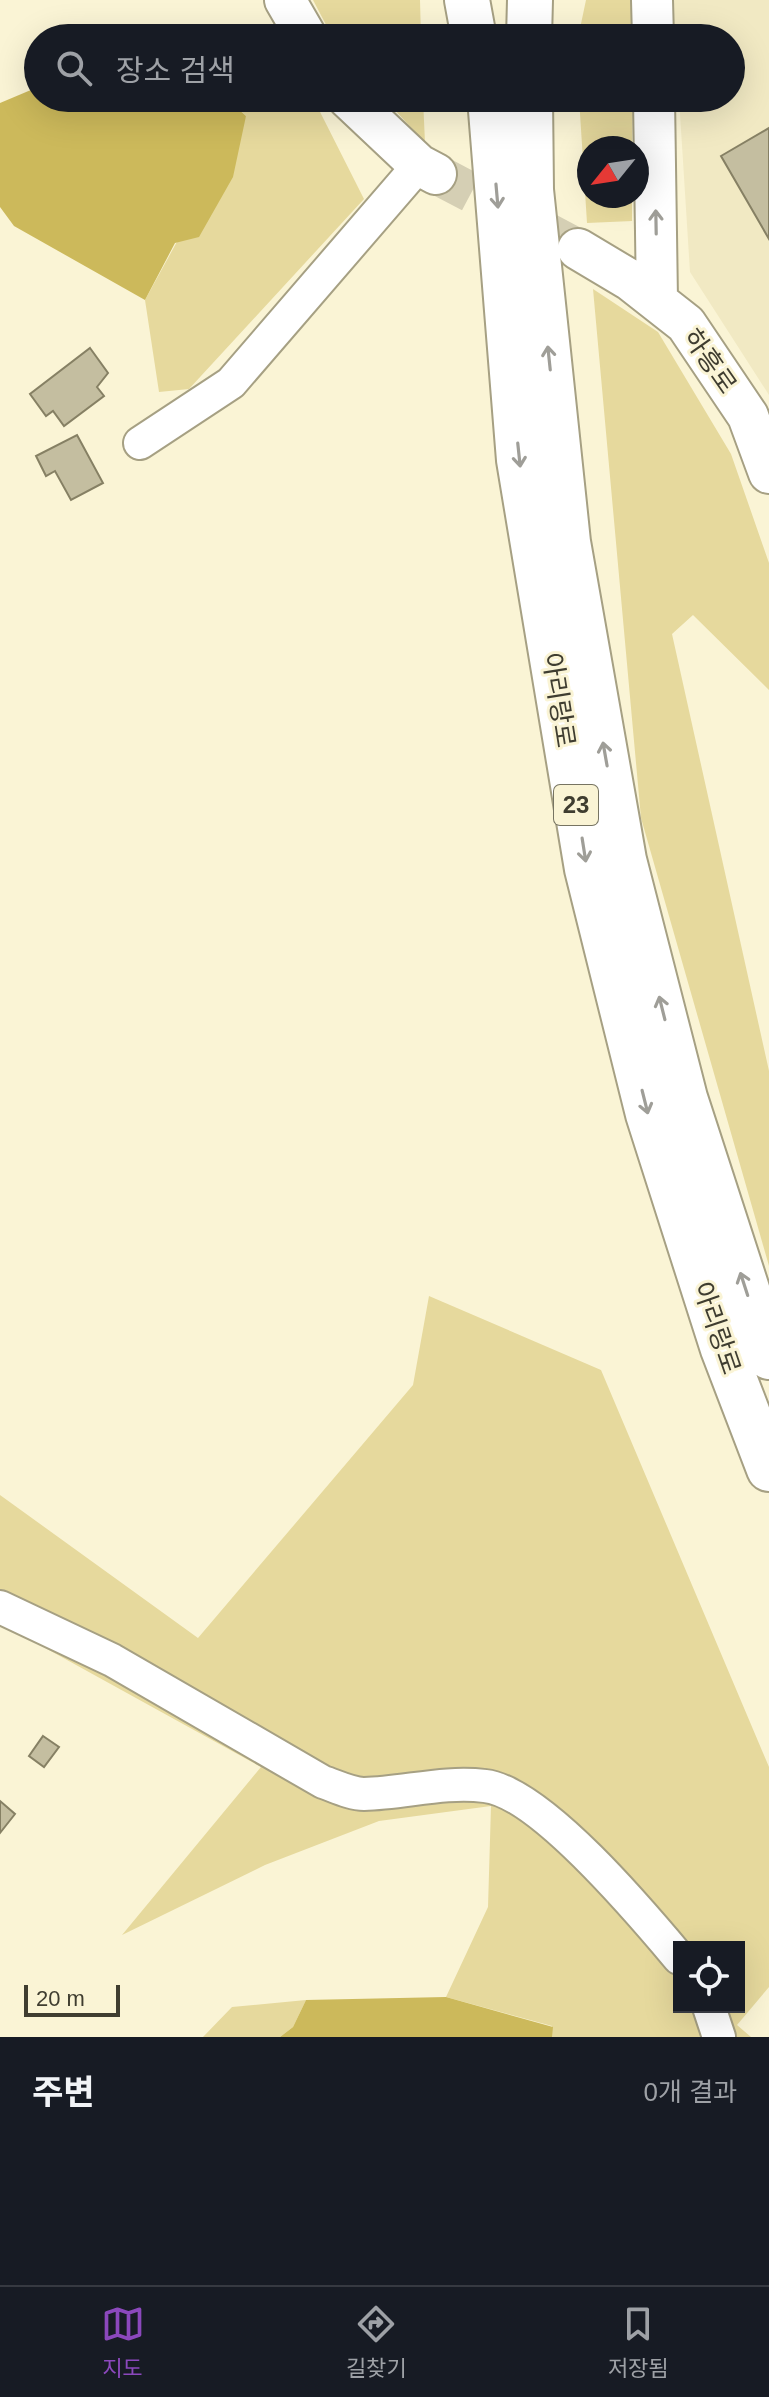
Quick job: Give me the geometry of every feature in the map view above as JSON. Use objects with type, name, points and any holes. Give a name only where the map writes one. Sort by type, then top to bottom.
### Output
[{"type":"highway","points":[[467,0],[471,24]]},
{"type":"highway","points":[[490,0],[523,20]]},
{"type":"highway","name":"아리랑로","points":[[490,112],[519,460],[587,869],[648,1114],[723,1349],[769,1469]]},
{"type":"highway","name":"아리랑로","points":[[530,112],[531,190],[568,542],[624,860],[685,1098],[769,1357]]},
{"type":"street","points":[[285,0],[299,24]]},
{"type":"street","points":[[652,0],[653,24]]},
{"type":"street","points":[[140,443],[231,383],[428,170],[364,112]]},
{"type":"street","points":[[654,112],[657,300]]},
{"type":"street","name":"하흥로","points":[[578,249],[630,280],[686,324],[748,416],[769,473]]},
{"type":"street","points":[[0,1607],[112,1660],[323,1782],[361,1794],[437,1784],[489,1786],[538,1810],[649,1922],[673,1951]]},
{"type":"street","points":[[711,2013],[719,2037]]},
{"type":"shaded area","points":[[313,0],[420,0],[421,24],[326,24]]},
{"type":"shaded area","points":[[586,0],[634,0],[634,24],[581,24]]},
{"type":"shaded area","points":[[672,0],[769,0],[769,395],[690,272],[680,112],[745,112],[745,24],[674,24]]},
{"type":"shaded area","points":[[24,93],[24,112],[242,112],[246,116],[233,177],[199,237],[175,243],[145,300],[14,226],[0,207],[0,103]]},
{"type":"shaded area","points":[[242,112],[320,112],[364,199],[189,389],[159,392],[145,300],[246,116]]},
{"type":"shaded area","points":[[397,112],[424,112],[425,143]]},
{"type":"shaded area","points":[[580,112],[633,112],[632,136],[581,136]]},
{"type":"shaded area","points":[[586,208],[632,208],[632,221],[587,223]]},
{"type":"shaded area","points":[[593,289],[658,332],[731,454],[769,563],[769,690],[693,615],[672,634],[769,1071],[769,1266],[641,818]]},
{"type":"shaded area","points":[[429,1296],[601,1370],[769,1767],[769,1987],[737,2025],[751,2037],[552,2037],[552,2026],[446,1997],[488,1907],[491,1806],[379,1821],[265,1865],[122,1935],[261,1767],[0,1623],[0,1495],[198,1638],[413,1385]]},
{"type":"shaded area","points":[[446,1997],[553,2027],[552,2037],[280,2037],[293,2027],[306,2000]]},
{"type":"shaded area","points":[[306,2000],[293,2027],[280,2037],[203,2037],[232,2007]]},
{"type":"building","points":[[769,128],[769,239],[721,156]]},
{"type":"building","points":[[90,348],[108,373],[97,387],[104,396],[64,426],[53,411],[46,416],[30,394]]},
{"type":"building","points":[[77,435],[103,483],[71,500],[55,471],[46,476],[36,456]]},
{"type":"building","points":[[43,1736],[59,1747],[44,1767],[29,1756]]},
{"type":"building","points":[[0,1801],[15,1814],[0,1833]]},
{"type":"tunnel","points":[[436,174],[578,249]]}]
